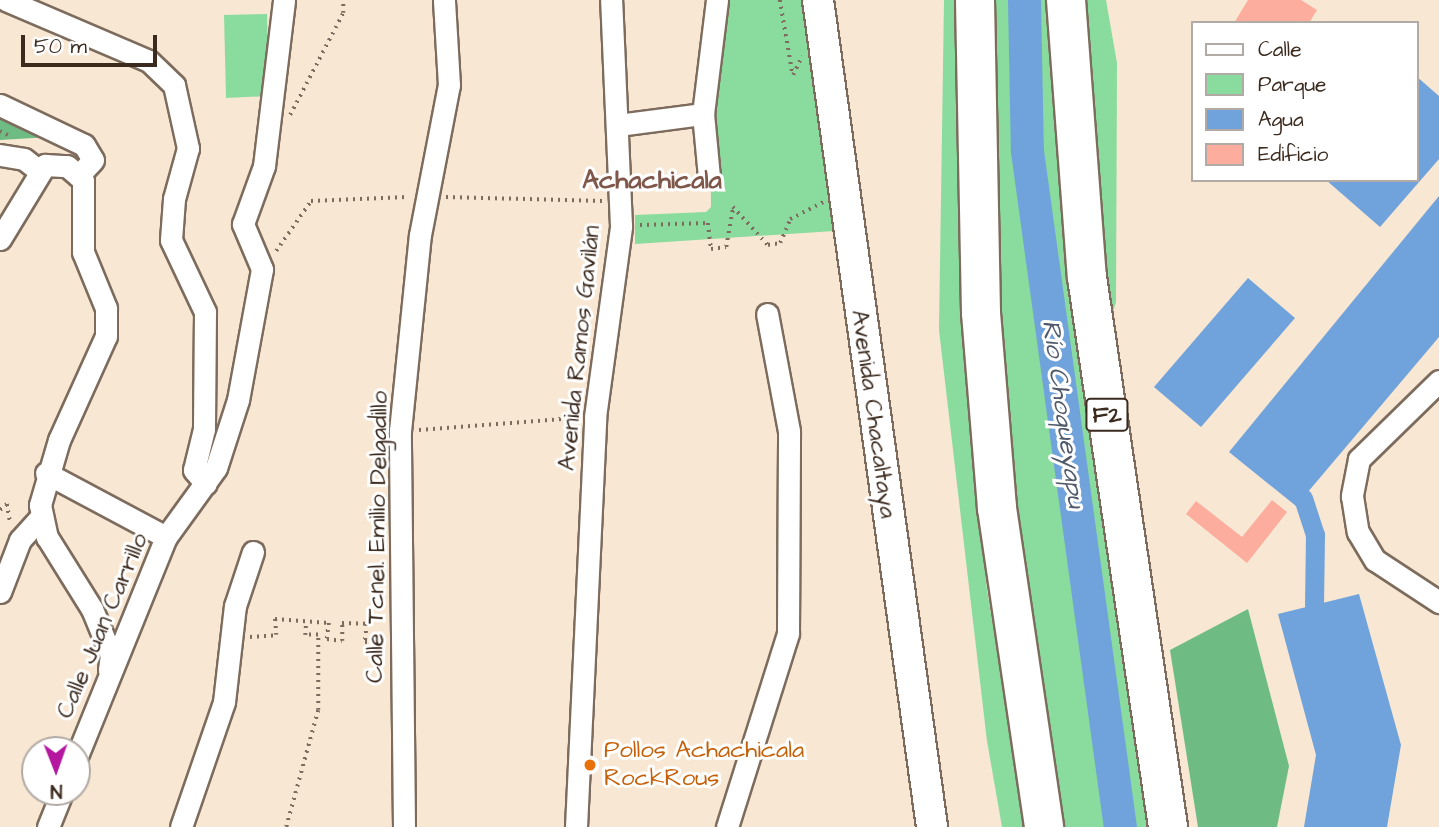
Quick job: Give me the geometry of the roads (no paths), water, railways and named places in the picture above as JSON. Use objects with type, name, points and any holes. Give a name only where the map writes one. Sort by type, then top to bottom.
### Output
[{"type":"highway","points":[[975,0],[981,313],[997,508],[1044,827]]},
{"type":"highway","name":"F2","points":[[1066,0],[1087,277],[1168,827]]},
{"type":"street","points":[[6,0],[149,61],[174,85],[188,148],[170,221],[173,252],[205,312],[204,429],[194,470],[206,484]]},
{"type":"street","name":"Calle Juan Carrillo","points":[[85,736],[166,537],[206,484],[238,400],[262,269],[243,224],[264,166],[284,0]]},
{"type":"street","name":"Calle Tcnel. Emilio Delgadillo","points":[[404,827],[400,431],[420,235],[449,85],[444,0]]},
{"type":"street","name":"Avenida Ramos Gavilán","points":[[576,827],[595,417],[621,226],[611,0]]},
{"type":"street","points":[[709,177],[703,114],[718,0]]},
{"type":"street","name":"Avenida Chacaltaya","points":[[818,0],[842,196],[932,827]]},
{"type":"street","points":[[0,105],[84,145],[93,160],[79,175]]},
{"type":"street","points":[[618,125],[703,114]]},
{"type":"street","points":[[0,155],[24,159],[37,170]]},
{"type":"street","points":[[0,239],[37,170],[55,164],[79,175],[85,190],[83,252],[106,307],[107,328],[46,473],[41,517],[47,537],[92,609],[111,655],[108,680]]},
{"type":"street","points":[[727,827],[788,633],[789,431],[767,314]]},
{"type":"street","points":[[1439,381],[1353,470],[1358,532],[1375,560],[1439,602]]},
{"type":"street","points":[[46,473],[166,537]]},
{"type":"street","points":[[0,592],[20,540],[41,517]]},
{"type":"street","points":[[181,827],[219,724],[231,638],[253,552]]},
{"type":"street","points":[[48,827],[56,806]]},
{"type":"water","points":[[1418,78],[1439,96],[1439,159],[1380,227],[1328,182],[1418,182]]},
{"type":"water","points":[[1439,196],[1439,337],[1296,506],[1229,452]]},
{"type":"water","points":[[1248,278],[1295,318],[1201,427],[1154,387]]},
{"type":"water","points":[[1359,594],[1401,745],[1387,827],[1304,827],[1316,755],[1278,614]]},
{"type":"waterway","name":"Río Choqueyapu","points":[[1024,0],[1027,151],[1120,827]]},
{"type":"waterway","points":[[1303,498],[1315,534],[1314,605]]},
{"type":"place","name":"Pollos Achachicala RockRous","points":[[590,765]]},
{"type":"district","name":"Achachicala","points":[[652,181]]}]
